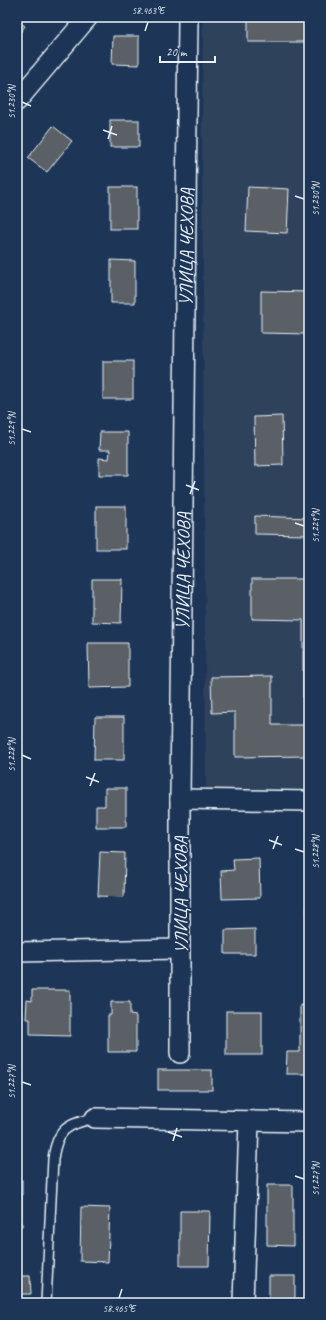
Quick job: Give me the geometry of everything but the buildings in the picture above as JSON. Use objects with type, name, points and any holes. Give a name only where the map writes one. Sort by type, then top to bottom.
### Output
[{"type":"street","points":[[17,101],[88,17]]},
{"type":"street","name":"УЛИЦА ЧЕХОВА","points":[[180,1053],[180,799],[188,17]]},
{"type":"street","points":[[180,799],[309,801]]},
{"type":"street","points":[[17,952],[180,949]]},
{"type":"street","points":[[95,1118],[309,1122]]},
{"type":"street","points":[[243,1303],[249,1121]]},
{"type":"lane","points":[[46,1303],[55,1141],[61,1133],[70,1126],[81,1121],[95,1118]]},
{"type":"shaded area","points":[[203,17],[309,17],[309,790],[206,790],[202,134]]}]
